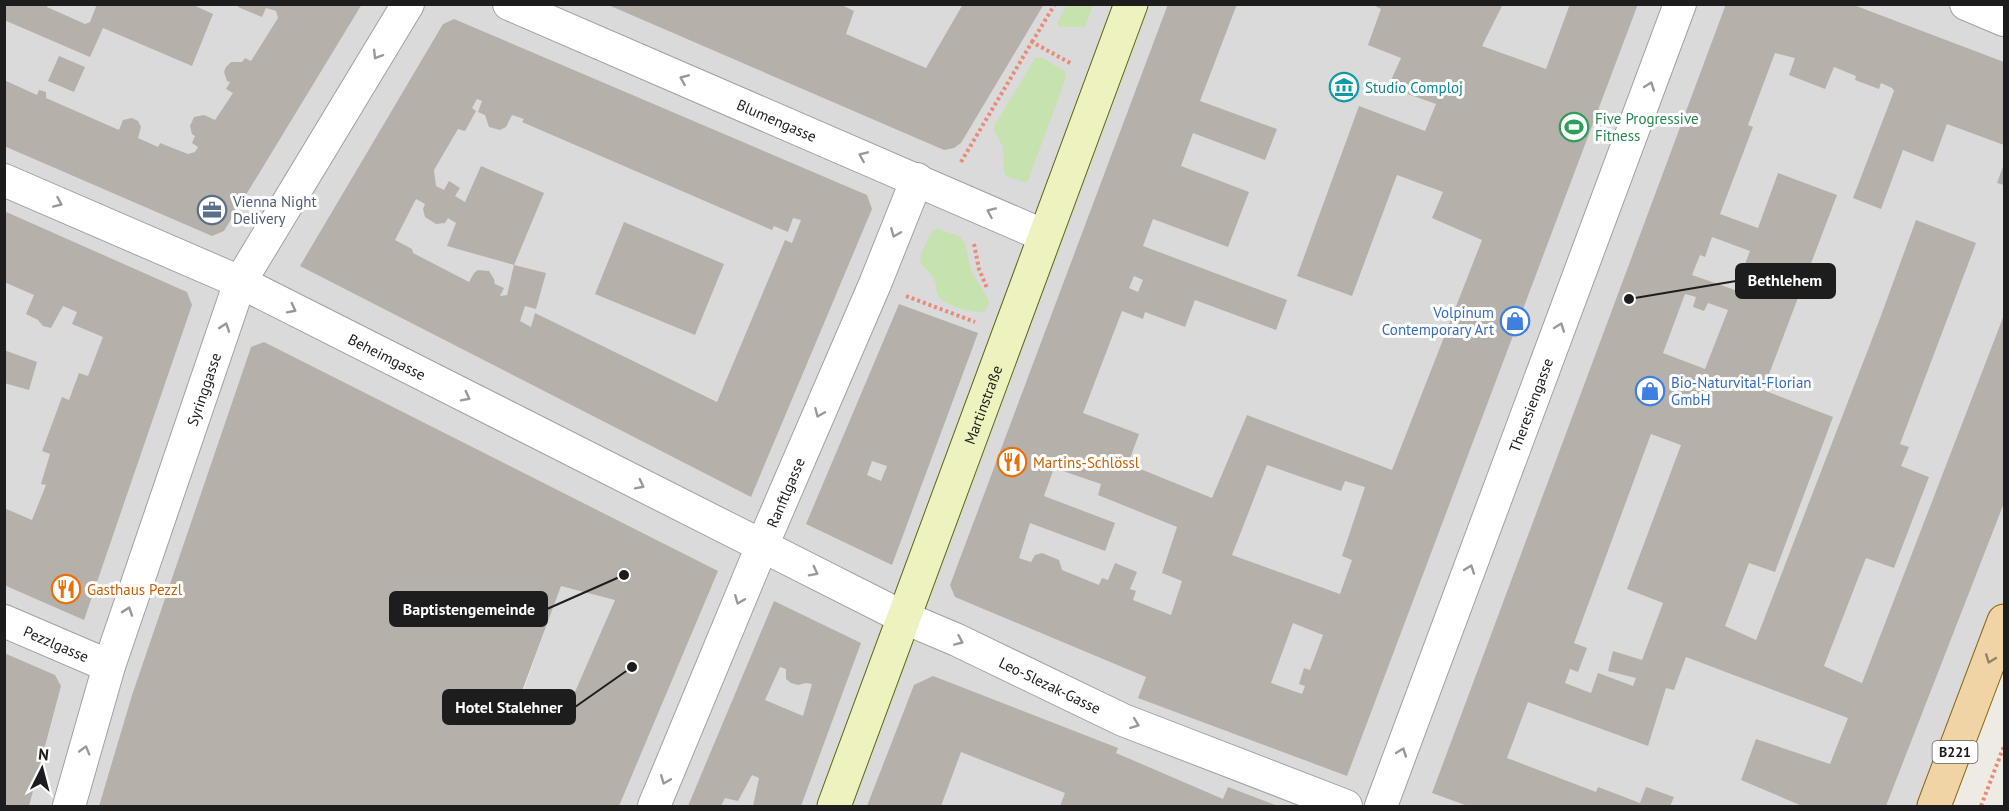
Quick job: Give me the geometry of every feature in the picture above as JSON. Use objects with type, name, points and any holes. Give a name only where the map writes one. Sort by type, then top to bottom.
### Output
[{"type":"main road","name":"B221","points":[[1934,807],[2004,621]]},
{"type":"street","name":"Syringgasse","points":[[69,807],[109,666],[240,282],[408,4]]},
{"type":"street","name":"Blumengasse","points":[[508,4],[1045,236]]},
{"type":"street","name":"Martinstraße","points":[[834,807],[1131,4]]},
{"type":"street","name":"Theresiengasse","points":[[1381,807],[1680,4]]},
{"type":"street","points":[[1966,4],[2004,20]]},
{"type":"street","name":"Beheimgasse","points":[[4,180],[240,282],[762,546]]},
{"type":"street","name":"Ranftlgasse","points":[[654,807],[762,546],[875,284],[942,190]]},
{"type":"street","name":"Leo-Slezak-Gasse","points":[[762,546],[905,618],[957,640],[1123,720],[1346,807]]},
{"type":"street","name":"Pezzlgasse","points":[[4,621],[109,666]]},
{"type":"path","points":[[1009,335],[942,190],[1055,4]]},
{"type":"path","points":[[1032,42],[1102,79]]},
{"type":"path","points":[[875,284],[1009,335]]},
{"type":"path","points":[[1981,807],[2004,746]]},
{"type":"shaded area","points":[[5,5],[2004,5],[2004,632],[1935,806],[483,806],[566,569],[264,342],[251,347],[132,695],[99,806],[5,806]]},
{"type":"green space","points":[[1067,4],[1093,5],[1085,27],[1060,27],[1057,23]]},
{"type":"green space","points":[[1041,57],[1066,72],[1066,78],[1027,183],[1007,177],[1004,172],[1003,147],[993,128],[1035,58]]},
{"type":"green space","points":[[938,229],[959,236],[965,243],[971,271],[987,297],[989,304],[985,311],[976,312],[956,307],[945,302],[938,295],[934,279],[920,263],[921,254],[932,231]]},
{"type":"building","points":[[4,4],[48,4],[47,7],[85,24],[90,22],[97,4],[191,4],[213,14],[192,66],[103,28],[90,57],[4,20]]},
{"type":"building","points":[[239,4],[362,4],[224,231],[212,236],[4,146],[4,80],[37,95],[39,90],[46,92],[46,98],[119,130],[123,120],[132,118],[138,121],[141,127],[138,138],[158,147],[160,143],[188,154],[195,152],[198,147],[192,143],[195,136],[190,126],[194,117],[204,115],[215,120],[233,93],[226,89],[230,82],[227,81],[224,72],[226,67],[231,62],[242,62],[245,58],[251,61],[278,18],[276,11],[266,8],[262,17],[238,7]]},
{"type":"building","points":[[606,4],[840,4],[854,11],[846,34],[926,68],[963,4],[1044,4],[961,143],[954,148],[944,150]]},
{"type":"building","points":[[1168,4],[1237,4],[1200,101],[1277,129],[1265,160],[1193,133],[1181,166],[1249,192],[1228,247],[1153,219],[1143,246],[1287,300],[1276,330],[1195,300],[1185,327],[1145,312],[1143,319],[1122,311],[1083,413],[1139,434],[1128,464],[1212,498],[1247,415],[1392,470],[1482,240],[1432,218],[1443,192],[1397,175],[1352,296],[1297,276],[1359,106],[1425,131],[1436,104],[1388,87],[1401,58],[1368,45],[1381,9],[1371,4],[1503,4],[1482,46],[1546,69],[1570,4],[1638,4],[1347,776],[1138,698],[1146,677],[955,597],[950,585]],"holes":[[[1134,276],[1143,280],[1138,292],[1129,288]],[[1267,465],[1341,491],[1345,481],[1365,487],[1342,556],[1352,560],[1340,594],[1232,555]],[[1054,468],[1101,484],[1098,495],[1177,527],[1162,573],[1182,581],[1171,615],[1133,600],[1136,591],[1130,589],[1137,572],[1115,563],[1108,580],[1102,578],[1099,585],[1062,570],[1059,560],[1042,553],[1035,555],[1031,562],[1019,558],[1030,523],[1105,551],[1115,523],[1044,496]],[[1293,623],[1323,635],[1310,670],[1304,668],[1299,684],[1305,686],[1302,694],[1271,683]]]},
{"type":"building","points":[[1726,4],[1851,4],[2004,62],[2004,145],[1947,124],[1933,162],[1903,150],[1881,209],[1853,198],[1894,91],[1892,88],[1881,83],[1879,89],[1855,80],[1856,76],[1834,67],[1825,89],[1789,75],[1795,58],[1775,53],[1748,125],[1753,127],[1720,214],[1758,228],[1778,173],[1837,195],[1763,390],[1833,417],[1775,572],[1749,563],[1725,626],[1756,640],[1916,220],[1976,243],[1900,444],[1909,447],[1901,466],[1929,477],[1894,568],[1866,558],[1824,666],[1862,683],[2004,315],[2004,503],[1886,806],[1802,806],[1741,780],[1756,739],[1830,764],[1848,718],[1686,657],[1674,690],[1666,688],[1648,746],[1528,702],[1507,758],[1596,792],[1598,787],[1640,803],[1646,787],[1674,797],[1670,806],[1468,806],[1432,793]],"holes":[[[1712,237],[1750,251],[1735,290],[1692,275],[1700,255],[1705,257]],[[1685,294],[1696,297],[1693,307],[1704,311],[1708,303],[1728,310],[1705,369],[1663,353]],[[1651,434],[1681,445],[1627,589],[1663,603],[1642,660],[1613,651],[1608,671],[1636,678],[1633,686],[1598,673],[1591,693],[1565,683],[1570,669],[1578,672],[1587,648],[1574,643]]]},
{"type":"building","points":[[454,19],[867,195],[872,209],[751,497],[300,266],[443,24]],"holes":[[[477,99],[482,101],[478,112],[485,115],[489,127],[500,130],[506,127],[512,115],[524,119],[522,122],[772,230],[774,226],[788,232],[793,218],[801,220],[792,243],[785,240],[717,402],[535,313],[531,327],[520,321],[525,306],[536,309],[546,273],[514,265],[544,193],[481,166],[465,202],[455,196],[460,188],[449,181],[444,190],[436,186],[434,170],[458,129],[465,131],[476,111],[472,108]],[[416,199],[425,204],[423,209],[425,217],[436,224],[445,223],[448,218],[456,223],[447,246],[514,265],[507,295],[500,296],[504,288],[495,284],[489,271],[478,270],[469,282],[413,253],[412,249],[395,240]]]},
{"type":"building","points":[[59,56],[85,67],[74,92],[48,81]]},
{"type":"building","points":[[2004,164],[2004,185],[1997,183]]},
{"type":"building","points":[[4,211],[187,292],[192,305],[84,620],[4,585],[4,508],[32,520],[46,485],[41,484],[50,454],[42,451],[62,397],[69,400],[79,373],[88,376],[103,337],[72,324],[77,312],[63,306],[51,328],[43,326],[38,320],[26,314],[34,295],[4,282]]},
{"type":"building","points":[[624,222],[724,264],[695,335],[595,294]]},
{"type":"building","points":[[899,304],[978,333],[892,565],[806,524]],"holes":[[[872,461],[887,466],[881,481],[867,475]]]},
{"type":"building","points":[[264,342],[718,571],[619,806],[99,806],[132,695],[251,347]],"holes":[[[561,586],[615,600],[568,708],[521,694]]]},
{"type":"building","points":[[4,350],[37,362],[29,390],[4,383]]},
{"type":"building","points":[[774,601],[861,643],[801,806],[753,806],[759,778],[752,775],[738,801],[725,798],[721,806],[688,806]],"holes":[[[780,667],[786,669],[786,679],[791,683],[812,684],[803,716],[765,700]]]},
{"type":"building","points":[[4,653],[55,675],[61,686],[29,806],[4,806]]},
{"type":"building","points":[[933,676],[1118,748],[1116,753],[1223,799],[1228,787],[1278,806],[1060,806],[1065,793],[961,752],[941,806],[867,806],[914,685]]},
{"type":"place","name":"Studio Comploj","points":[[1344,87]]},
{"type":"place","name":"Five Progressive Fitness","points":[[1574,127]]},
{"type":"place","name":"Vienna Night Delivery","points":[[212,210]]},
{"type":"place","name":"Bethlehem","points":[[1629,299]]},
{"type":"place","name":"Volpinum Contemporary Art","points":[[1515,321]]},
{"type":"place","name":"Bio-Naturvital-Florian GmbH","points":[[1650,391]]},
{"type":"place","name":"Martins-Schlössl","points":[[1012,462]]},
{"type":"place","name":"Baptistengemeinde","points":[[624,575]]},
{"type":"place","name":"Gasthaus Pezzl","points":[[66,589]]},
{"type":"place","name":"Hotel Stalehner","points":[[632,667]]}]
